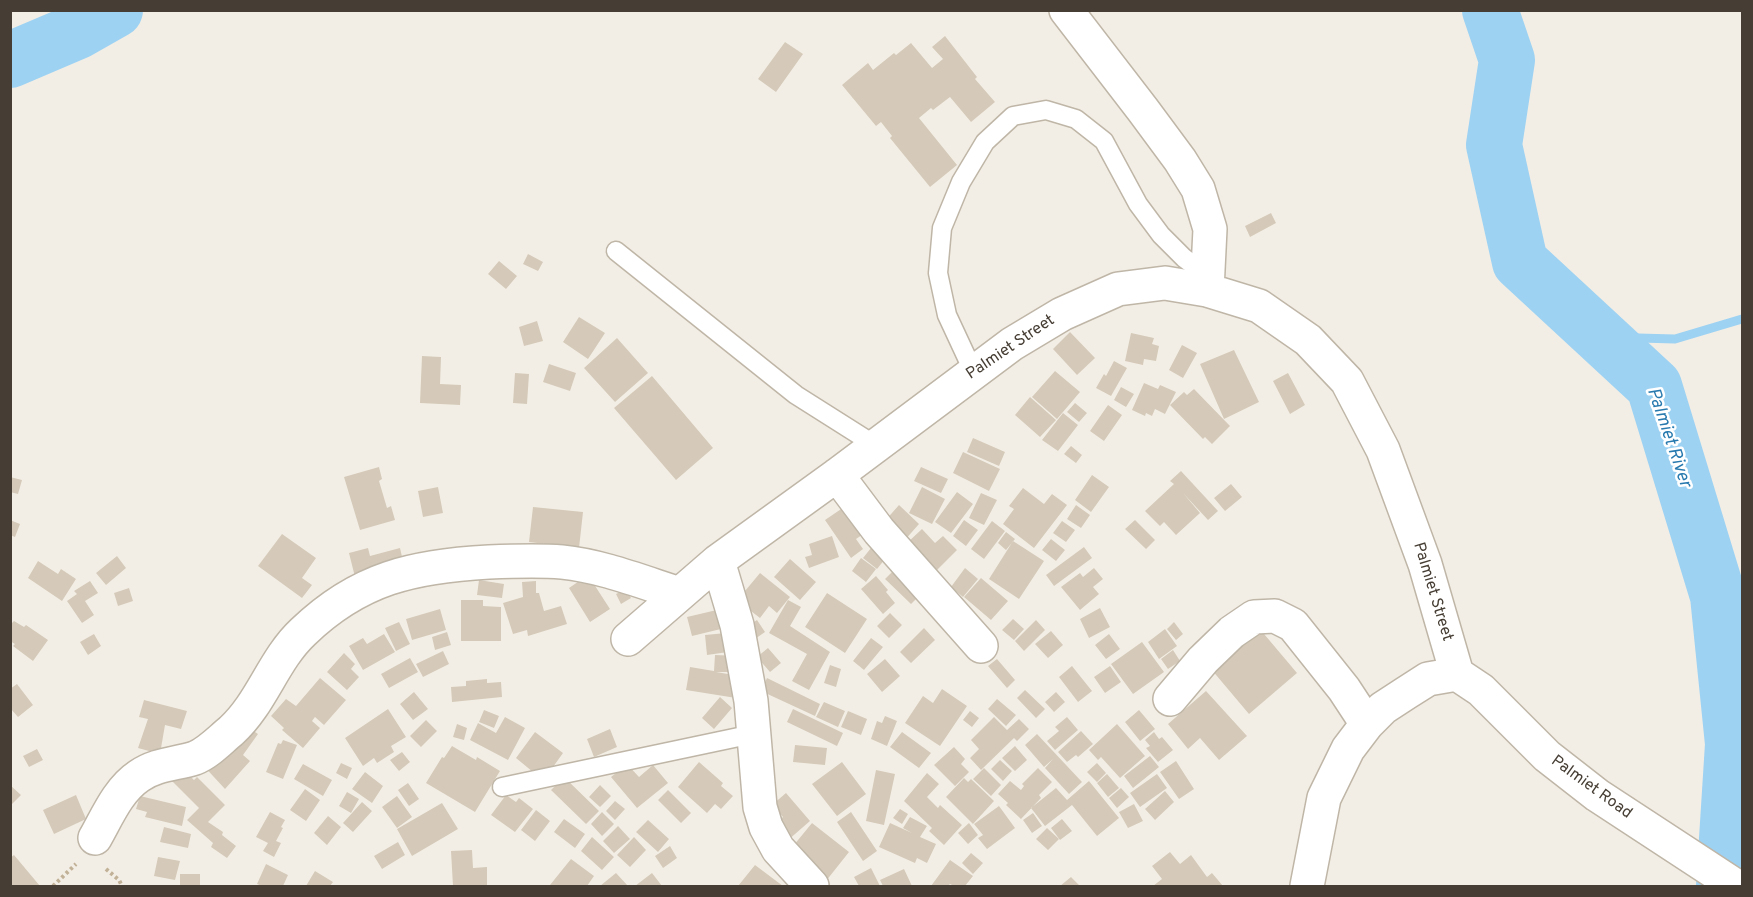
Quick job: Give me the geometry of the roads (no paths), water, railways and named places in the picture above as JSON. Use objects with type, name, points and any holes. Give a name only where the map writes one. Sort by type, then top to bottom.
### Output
[{"type":"street","points":[[1066,10],[1180,160],[1198,189],[1210,229],[1208,283]]},
{"type":"street","name":"Palmiet Street","points":[[628,639],[718,561],[1012,344],[1062,314],[1118,289],[1165,283],[1208,283],[1259,306],[1308,340],[1347,381],[1383,450],[1425,564],[1457,674]]},
{"type":"street","points":[[837,475],[879,531],[981,646]]},
{"type":"street","points":[[95,838],[118,798],[138,776],[159,766],[196,758],[215,744],[235,727],[252,706],[281,659],[300,634],[328,609],[362,588],[390,577],[425,568],[513,561],[563,562],[604,570],[680,594]]},
{"type":"street","points":[[718,561],[737,625],[751,701],[760,807],[766,827],[778,849],[812,886]]},
{"type":"street","points":[[1170,699],[1203,660],[1232,632],[1254,616],[1275,616],[1293,625],[1344,689],[1367,724]]},
{"type":"street","points":[[1307,886],[1324,798],[1348,749],[1383,708],[1428,679],[1457,674]]},
{"type":"street","name":"Palmiet Road","points":[[1457,674],[1481,690],[1547,756],[1598,795],[1736,886]]},
{"type":"lane","points":[[974,373],[947,315],[938,273],[942,228],[961,182],[985,142],[1013,116],[1046,110],[1076,119],[1104,141],[1138,204],[1161,235],[1208,283]]},
{"type":"lane","points":[[616,251],[796,395],[875,445]]},
{"type":"lane","points":[[502,787],[753,734]]},
{"type":"waterway","name":"Palmiet River","points":[[10,60],[78,31],[115,10]]},
{"type":"waterway","name":"Palmiet River","points":[[1490,10],[1507,60],[1494,145],[1520,262],[1654,386],[1718,596],[1733,744],[1724,886]]},
{"type":"waterway","points":[[1602,337],[1675,339],[1742,319]]},
{"type":"waterway","points":[[1732,755],[1742,769]]}]
